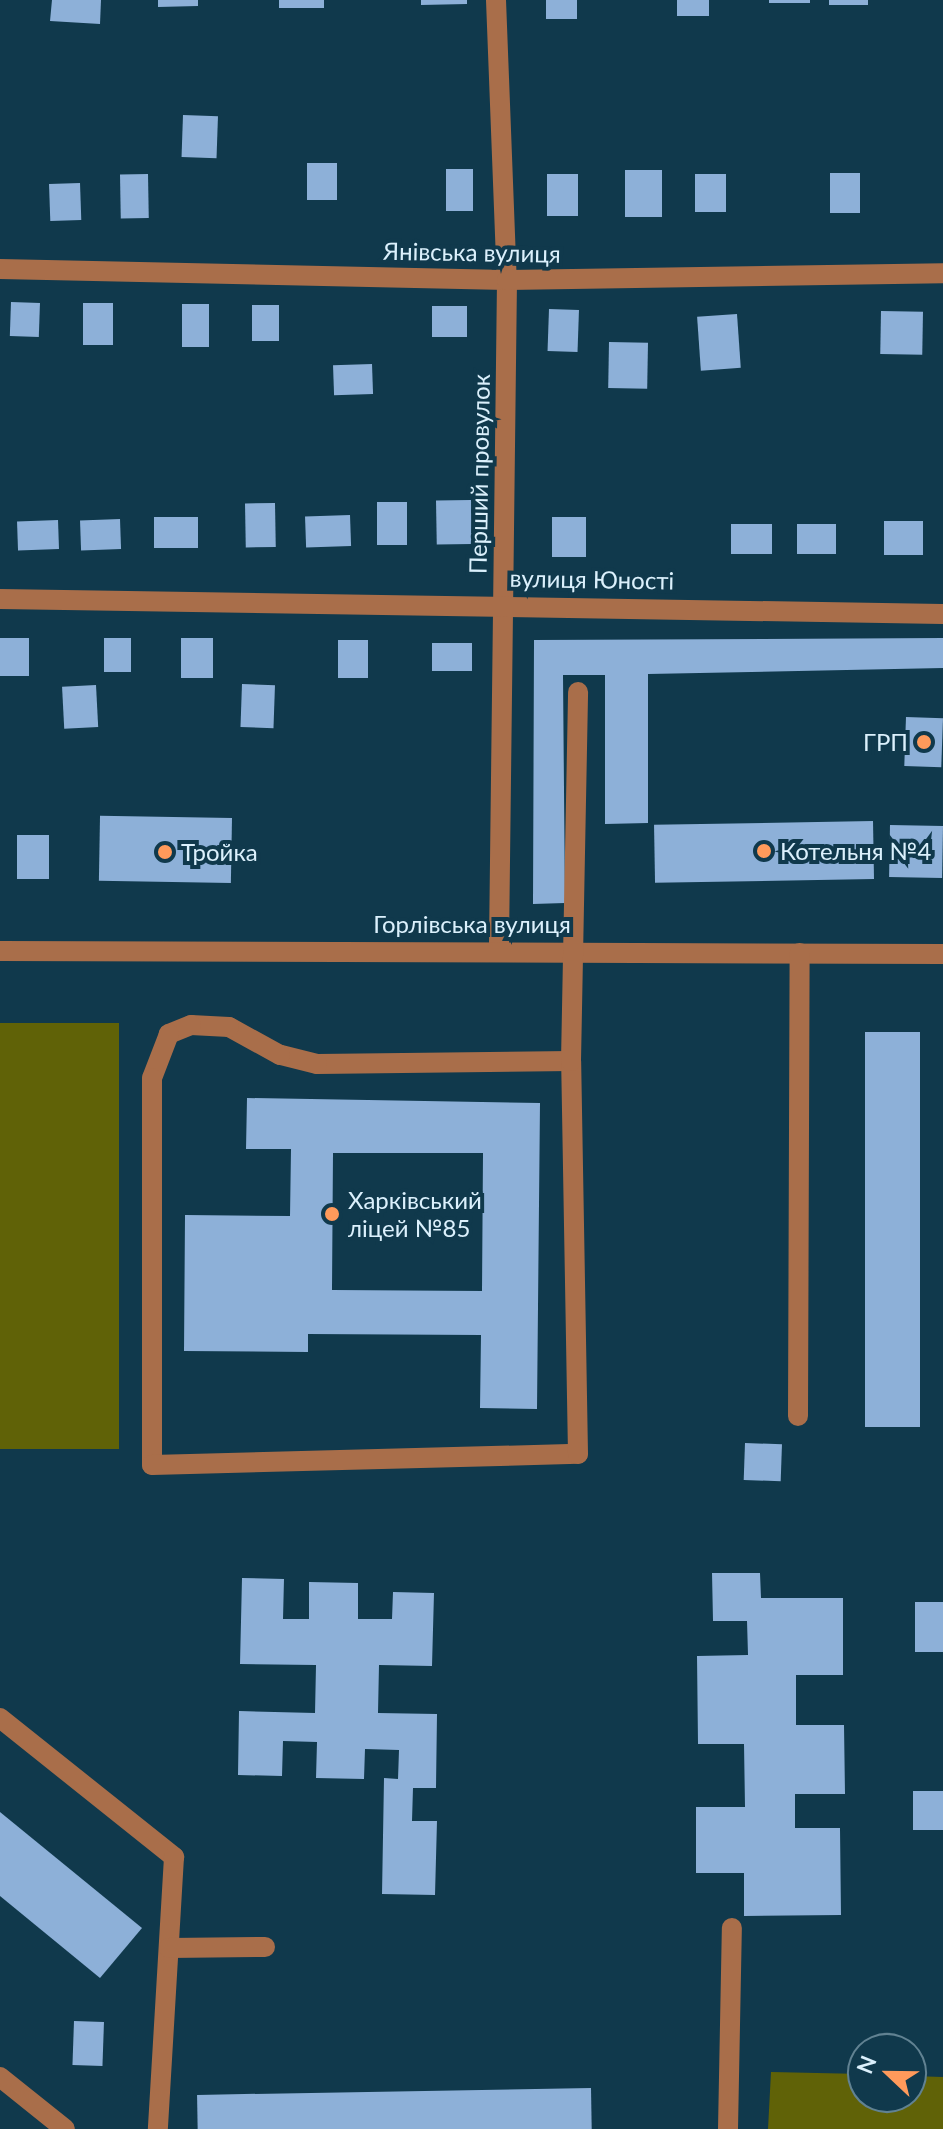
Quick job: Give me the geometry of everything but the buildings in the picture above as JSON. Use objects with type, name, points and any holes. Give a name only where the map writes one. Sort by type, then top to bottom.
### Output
[{"type":"street","name":"Перший провулок","points":[[496,0],[507,280],[499,948]]},
{"type":"street","name":"Янівська вулиця","points":[[0,269],[507,280],[943,273]]},
{"type":"street","name":"вулиця Юності","points":[[0,599],[503,603],[943,614]]},
{"type":"street","points":[[571,1061],[317,1064],[280,1055],[229,1027],[191,1025],[169,1034],[152,1078],[152,1465],[578,1454],[571,1061],[576,950],[578,692]]},
{"type":"street","name":"Горлівська вулиця","points":[[0,951],[499,948],[943,954]]},
{"type":"street","points":[[798,1416],[800,953]]},
{"type":"street","points":[[0,1718],[174,1857],[158,2129]]},
{"type":"street","points":[[728,2129],[732,1928]]},
{"type":"street","points":[[169,1948],[265,1947]]},
{"type":"street","points":[[0,2077],[65,2129]]},
{"type":"shaded area","points":[[0,1023],[119,1023],[119,1449],[0,1449]]},
{"type":"shaded area","points":[[771,2072],[847,2074],[847,2113],[927,2113],[927,2076],[943,2077],[943,2129],[768,2129]]},
{"type":"place","name":"ГРП","points":[[924,742]]},
{"type":"place","name":"Котельня №4","points":[[764,851]]},
{"type":"place","name":"Тройка","points":[[165,852]]},
{"type":"place","name":"Харківський ліцей №85","points":[[332,1214]]}]
